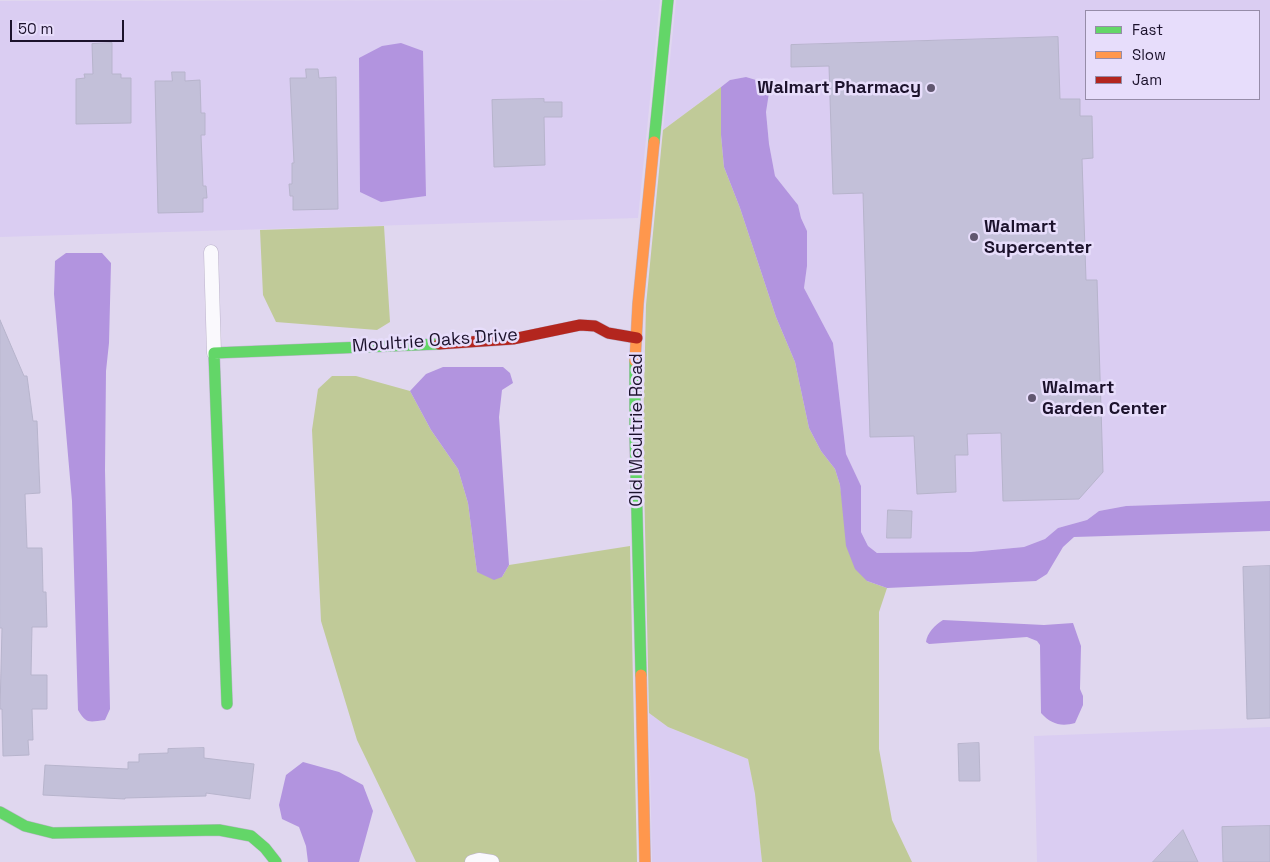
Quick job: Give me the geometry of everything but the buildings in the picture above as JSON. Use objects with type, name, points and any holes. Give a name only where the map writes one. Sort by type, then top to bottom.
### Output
[{"type":"street","name":"Old Moultrie Road","points":[[645,862],[635,434],[637,338],[649,190],[668,0]]},
{"type":"street","points":[[211,252],[227,704]]},
{"type":"street","name":"Moultrie Oaks Drive","points":[[214,353],[480,342],[513,338],[580,325],[595,326],[608,333],[637,338]]},
{"type":"street","points":[[0,812],[14,822],[34,830],[53,833],[218,830],[251,836],[265,848],[276,862]]},
{"type":"street","points":[[472,862],[479,860],[492,862]]},
{"type":"shaded area","points":[[660,0],[638,218],[0,237],[0,1]]},
{"type":"shaded area","points":[[676,0],[1270,0],[1270,501],[1126,506],[1099,511],[1087,520],[1058,528],[1045,539],[1024,547],[971,552],[877,553],[868,546],[861,532],[861,486],[846,454],[833,343],[804,288],[807,266],[807,231],[798,205],[775,176],[766,112],[769,93],[756,80],[746,77],[730,80],[663,130]]},
{"type":"shaded area","points":[[401,43],[423,51],[426,196],[381,202],[360,192],[359,58],[382,46]]},
{"type":"shaded area","points":[[746,77],[756,80],[769,93],[766,112],[775,176],[798,205],[807,231],[807,266],[804,288],[833,343],[846,454],[861,486],[861,532],[868,546],[877,553],[971,552],[1024,547],[1045,539],[1058,528],[1087,520],[1099,511],[1126,506],[1270,501],[1270,531],[1074,537],[1063,547],[1047,574],[1036,581],[887,588],[867,581],[855,569],[846,546],[840,485],[835,469],[821,451],[809,428],[795,362],[776,317],[740,208],[724,167],[721,135],[721,87],[730,80]]},
{"type":"shaded area","points":[[66,253],[102,253],[111,263],[109,343],[106,371],[105,470],[110,709],[105,720],[95,721],[86,720],[78,710],[72,501],[54,294],[55,261]]},
{"type":"shaded area","points":[[443,367],[503,367],[510,373],[513,383],[502,390],[499,417],[509,565],[502,577],[494,580],[477,572],[468,503],[458,469],[431,430],[410,391],[426,374]]},
{"type":"shaded area","points":[[943,620],[1044,625],[1073,623],[1081,646],[1080,689],[1083,696],[1083,705],[1075,723],[1056,724],[1041,713],[1040,645],[1037,641],[1027,637],[929,644],[926,642],[928,635]]},
{"type":"shaded area","points":[[649,713],[668,727],[748,759],[755,794],[762,862],[652,862]]},
{"type":"shaded area","points":[[1270,727],[1270,862],[1037,862],[1034,736]]},
{"type":"shaded area","points":[[303,762],[339,772],[363,785],[373,811],[359,862],[308,862],[306,846],[299,827],[282,819],[279,805],[286,775]]},
{"type":"green space","points":[[721,87],[721,135],[724,167],[740,208],[776,317],[795,362],[809,428],[821,451],[835,469],[840,485],[843,506],[867,581],[887,588],[879,612],[879,749],[892,820],[912,862],[762,862],[755,794],[748,759],[668,727],[649,713],[643,434],[646,305],[663,130]]},
{"type":"green space","points":[[384,226],[390,322],[377,330],[276,322],[263,295],[260,230]]},
{"type":"green space","points":[[332,376],[356,376],[410,391],[431,430],[458,469],[468,503],[477,572],[502,577],[509,565],[630,546],[637,862],[416,862],[357,740],[321,621],[312,430],[318,389]]},
{"type":"traffic: fast","points":[[654,142],[668,0]]},
{"type":"traffic: fast","points":[[227,704],[214,353],[439,344]]},
{"type":"traffic: fast","points":[[635,361],[641,675]]},
{"type":"traffic: fast","points":[[0,812],[25,826],[53,833],[219,830],[251,836],[265,848],[276,862]]},
{"type":"traffic: slow","points":[[635,361],[638,304],[654,142]]},
{"type":"traffic: slow","points":[[641,675],[645,862]]},
{"type":"traffic: jam","points":[[439,344],[513,339],[580,325],[595,326],[608,333],[637,338]]},
{"type":"place","name":"Walmart Pharmacy","points":[[931,88]]},
{"type":"place","name":"Walmart Supercenter","points":[[974,237]]},
{"type":"place","name":"Walmart Garden Center","points":[[1032,398]]}]
